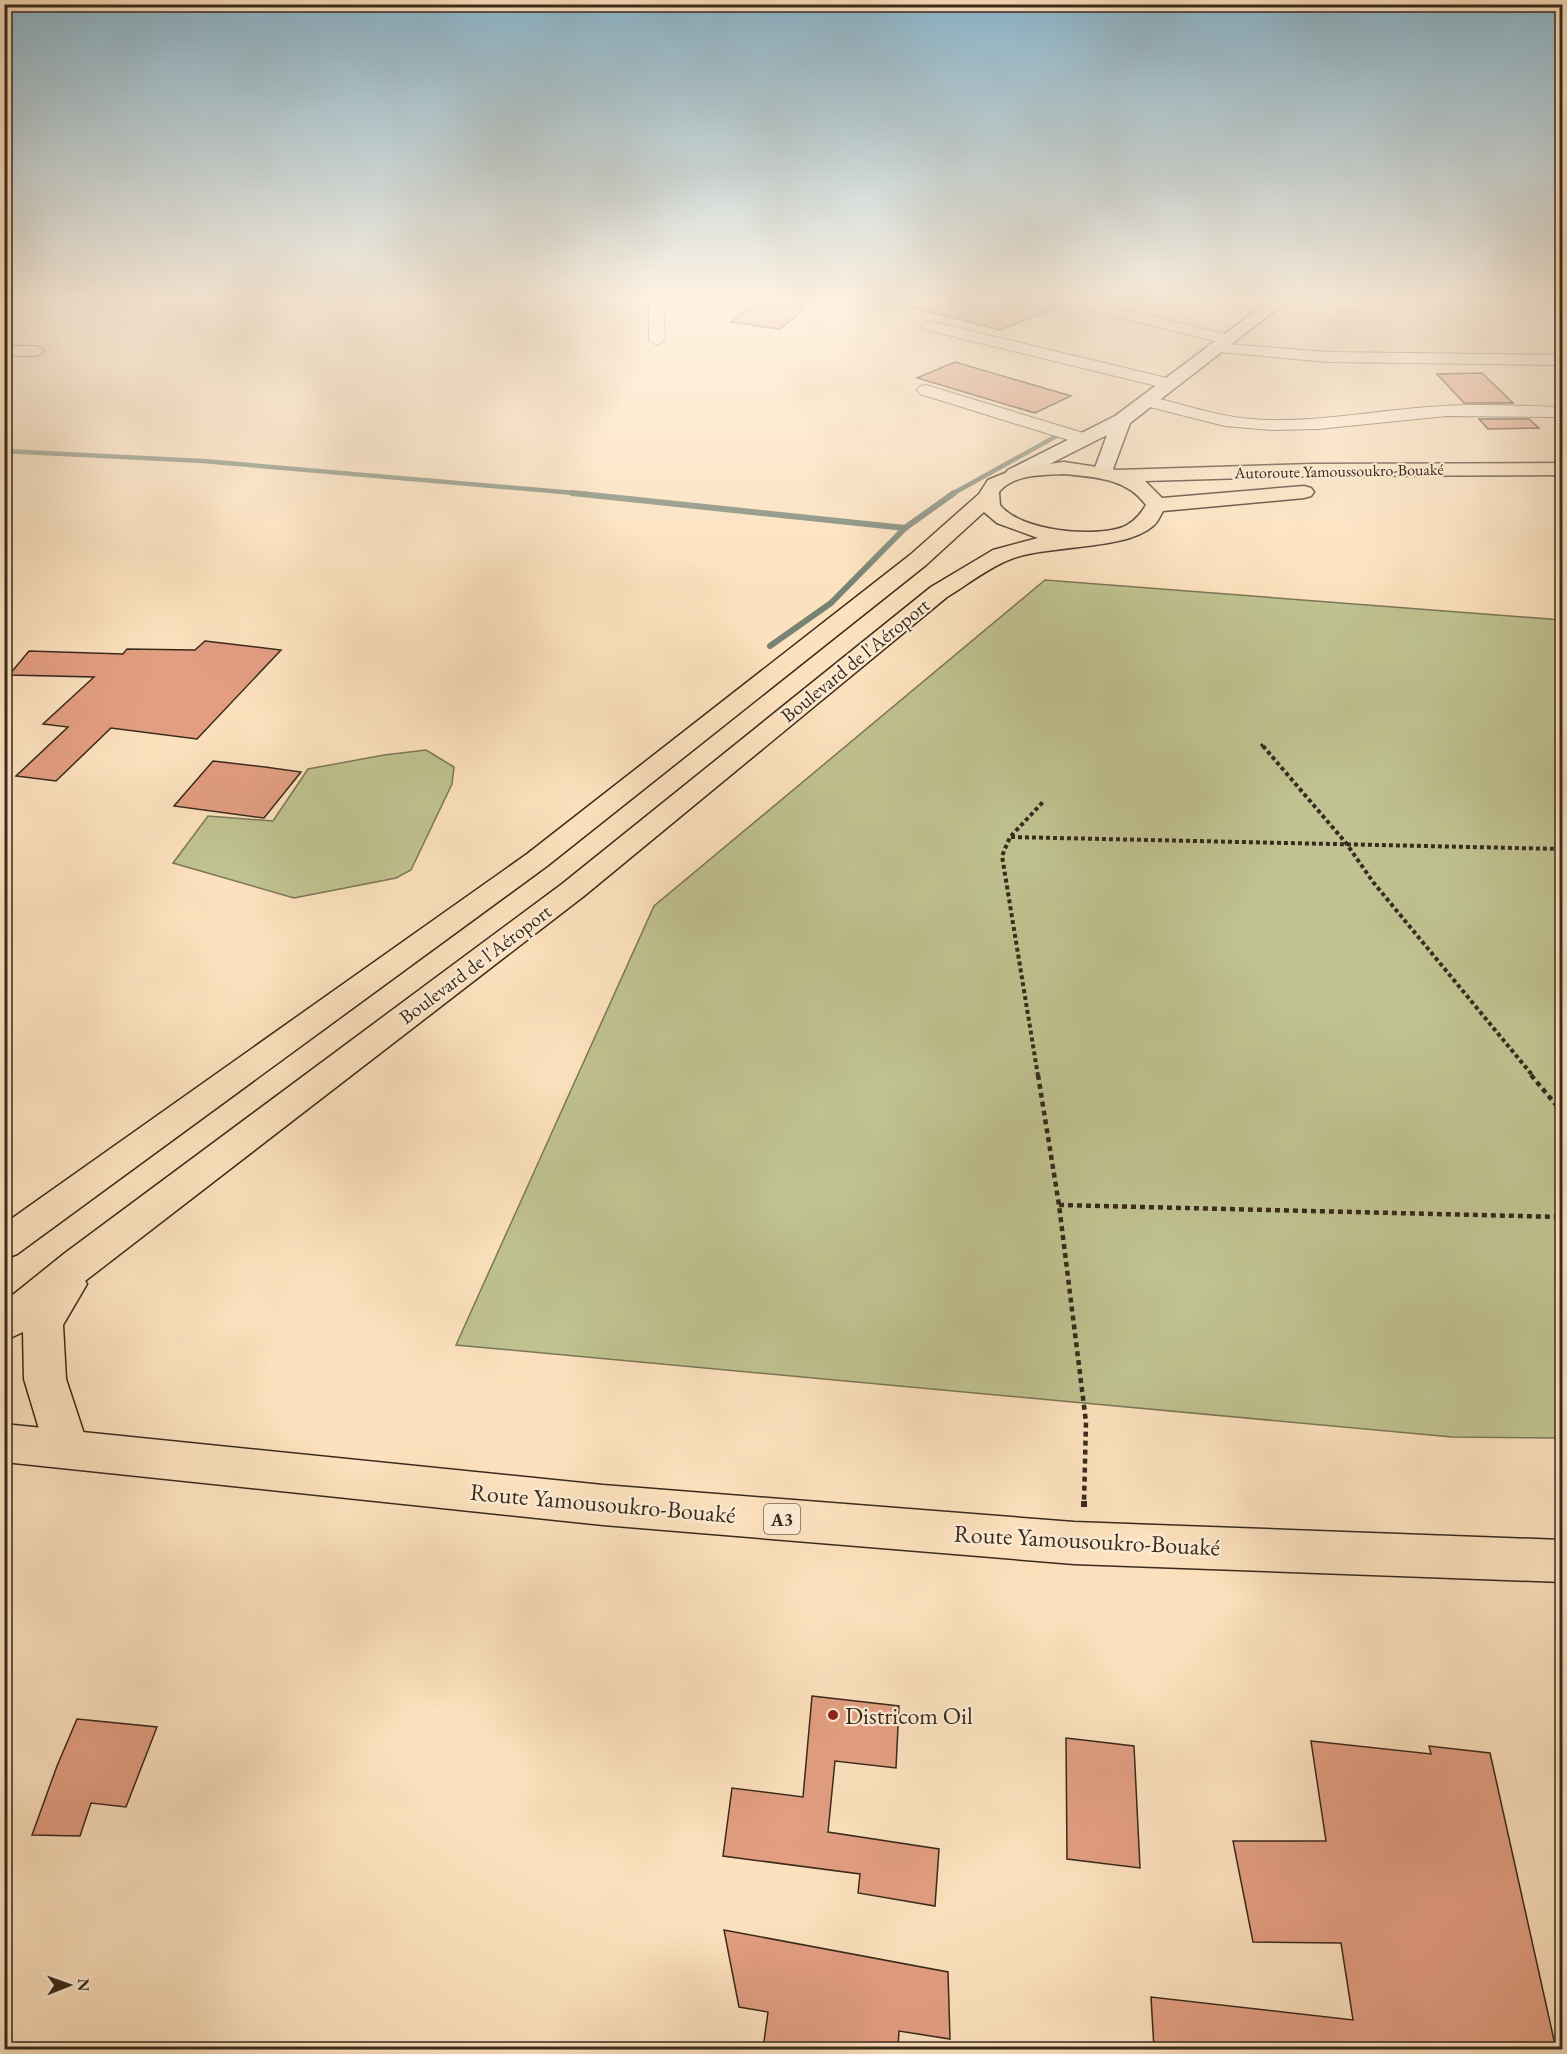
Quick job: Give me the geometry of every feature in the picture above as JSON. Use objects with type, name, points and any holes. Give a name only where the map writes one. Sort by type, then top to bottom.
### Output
[{"type":"main road","points":[[1064,468],[1109,474],[1136,484],[1150,494],[1156,505],[1154,516],[1142,526],[1122,534],[1097,537],[1052,535],[1020,527],[1002,518],[991,508],[988,497],[991,488],[1001,480],[1038,469],[1064,468]]},
{"type":"main road","name":"Autoroute Yamoussoukro-Bouaké","points":[[1109,474],[1563,469]]},
{"type":"main road","name":"Autoroute Yamoussoukro-Bouaké","points":[[1156,505],[1319,492]]},
{"type":"main road","name":"Boulevard de l'Aéroport","points":[[4,1244],[537,860],[918,560],[988,497]]},
{"type":"main road","name":"Boulevard de l'Aéroport","points":[[4,1325],[79,1264],[573,890],[939,592],[1001,555],[1036,544],[1097,537]]},
{"type":"main road","points":[[67,1449],[45,1379],[43,1323],[79,1264]]},
{"type":"main road","name":"Route Yamousoukro-Bouaké","points":[[4,1443],[603,1505],[1074,1543],[1563,1561]]},
{"type":"street","points":[[938,394],[1084,439]]},
{"type":"street","points":[[1015,474],[1122,420],[1157,394]]},
{"type":"street","points":[[1148,401],[1227,421],[1294,426],[1452,411],[1563,412]]},
{"type":"street","points":[[1109,474],[1122,420]]},
{"type":"path","points":[[1262,744],[1346,843],[1373,882],[1563,1112]]},
{"type":"path","points":[[1042,802],[1010,837],[1002,856],[1059,1205],[1086,1422],[1086,1500],[1074,1543]]},
{"type":"path","points":[[1010,837],[1563,849]]},
{"type":"path","points":[[1059,1205],[1563,1217]]},
{"type":"green space","points":[[1045,580],[1562,620],[1562,1438],[1452,1437],[456,1345],[654,906]]},
{"type":"green space","points":[[426,750],[454,767],[452,784],[411,870],[396,878],[294,898],[173,863],[208,816],[273,821],[308,769]]},
{"type":"building","points":[[970,394],[1064,394],[1071,396],[1035,413]]},
{"type":"building","points":[[1455,394],[1504,394],[1513,403],[1464,403]]},
{"type":"building","points":[[1479,419],[1529,419],[1539,428],[1488,429]]},
{"type":"building","points":[[205,641],[281,650],[197,739],[111,728],[56,781],[16,776],[68,727],[43,724],[94,677],[9,675],[29,651],[123,654],[127,649],[195,650]]},
{"type":"building","points":[[213,761],[301,772],[264,818],[174,806]]},
{"type":"building","points":[[812,1696],[899,1706],[896,1768],[835,1761],[828,1832],[939,1849],[935,1906],[858,1893],[860,1874],[723,1856],[732,1788],[803,1797]]},
{"type":"building","points":[[77,1719],[157,1727],[126,1807],[91,1803],[80,1836],[32,1835],[57,1766]]},
{"type":"building","points":[[1066,1738],[1134,1746],[1140,1868],[1067,1859]]},
{"type":"building","points":[[1311,1741],[1431,1754],[1429,1746],[1490,1753],[1556,2049],[1154,2049],[1151,1997],[1353,2020],[1341,1943],[1253,1942],[1233,1841],[1326,1841]]},
{"type":"building","points":[[724,1930],[948,1972],[950,2039],[899,2031],[898,2049],[763,2049],[768,2012],[739,2007]]},
{"type":"waterway","points":[[952,494],[1062,433]]},
{"type":"waterway","points":[[4,451],[203,461],[586,494]]},
{"type":"waterway","points":[[572,493],[905,528]]},
{"type":"waterway","points":[[905,528],[954,493]]},
{"type":"waterway","points":[[770,646],[831,603],[905,528]]},
{"type":"place","name":"Districom Oil","points":[[833,1715]]}]
